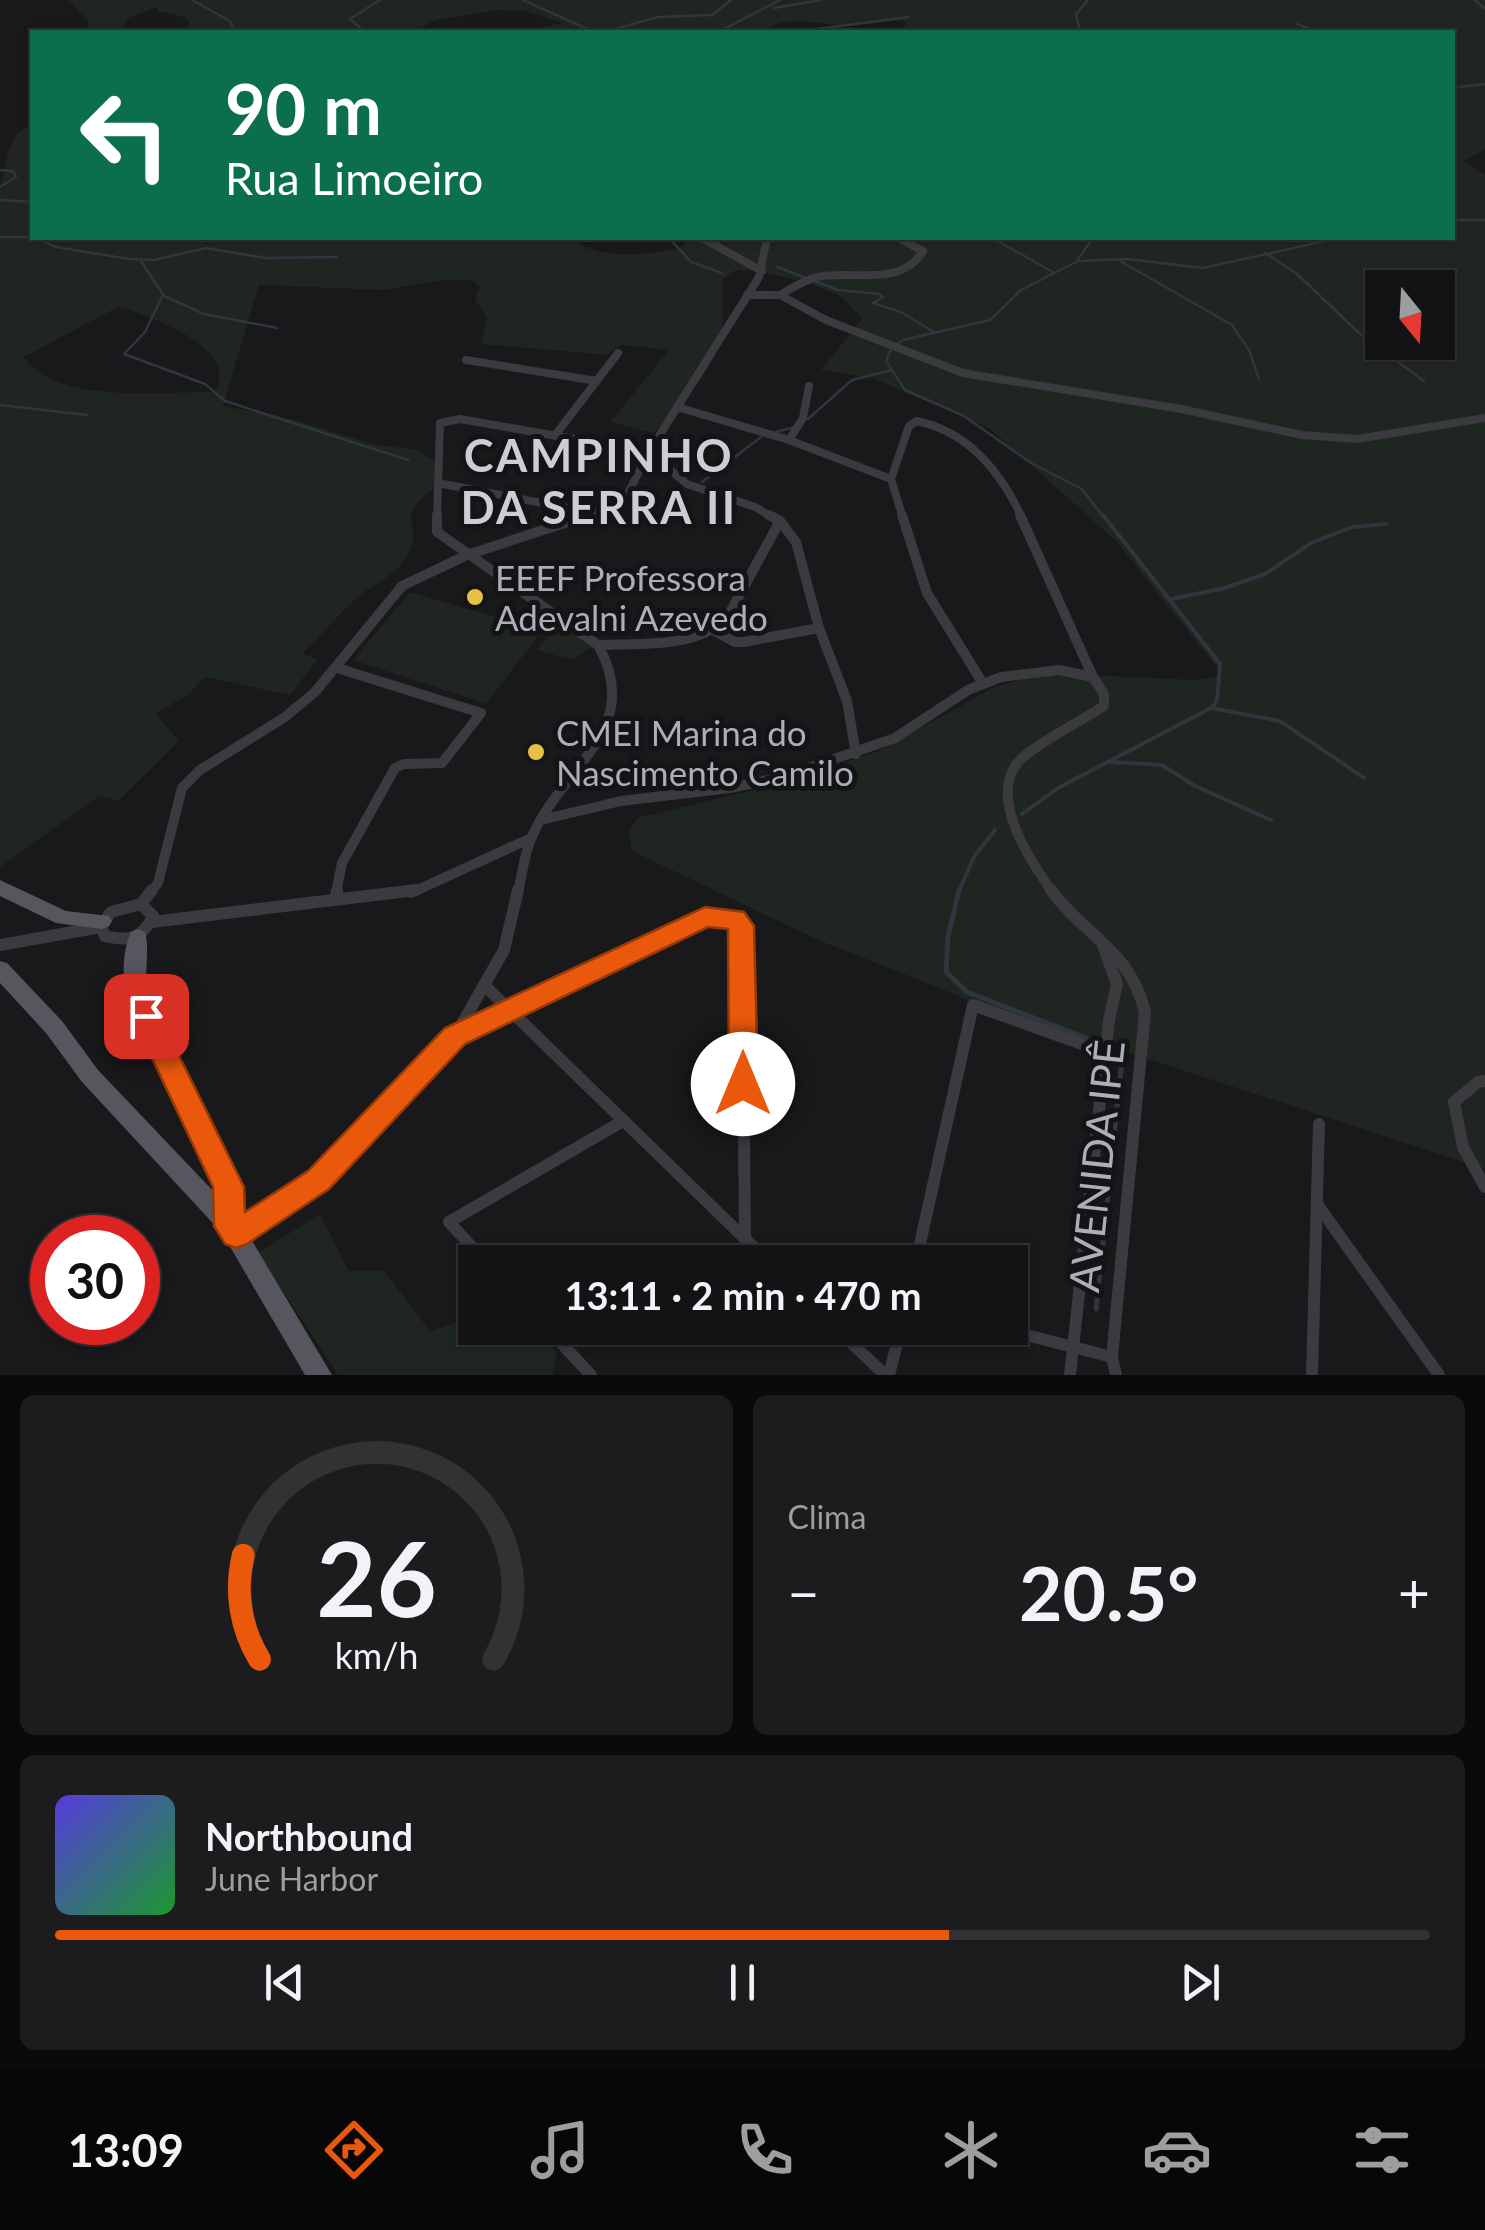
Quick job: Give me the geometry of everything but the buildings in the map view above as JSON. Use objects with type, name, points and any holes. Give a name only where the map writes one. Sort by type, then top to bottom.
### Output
[{"type":"main road","points":[[0,887],[63,918],[101,924]]},
{"type":"main road","points":[[145,929],[133,973],[136,996],[228,1187],[233,1230]]},
{"type":"main road","points":[[0,969],[54,1027],[90,1076],[233,1230],[319,1375]]},
{"type":"street","points":[[706,240],[762,271]]},
{"type":"street","points":[[0,945],[101,924],[115,908],[141,904],[158,883],[182,788],[200,770],[301,705],[337,668],[402,586],[596,514],[614,506],[632,490],[649,452],[762,271],[766,240]]},
{"type":"street","points":[[747,295],[780,295],[814,278],[896,273],[911,268],[923,251],[902,240]]},
{"type":"street","points":[[780,295],[817,316],[971,374],[1181,409],[1316,437],[1357,439],[1485,418]]},
{"type":"street","points":[[556,434],[618,353]]},
{"type":"street","points":[[466,360],[596,380]]},
{"type":"street","points":[[789,440],[803,418],[809,386]]},
{"type":"street","points":[[678,407],[789,440],[891,479]]},
{"type":"street","points":[[233,1230],[318,1180],[455,1036],[504,950],[532,838],[610,719],[616,688],[598,644],[437,532],[437,427],[450,419],[649,452],[687,484],[755,506],[780,521],[796,542],[819,628],[848,701],[856,754]]},
{"type":"street","points":[[982,682],[927,593],[891,479],[910,426],[917,420],[959,439],[1007,484],[1104,694],[1104,706],[1019,761],[1007,790],[1026,843],[1056,898],[1101,939]]},
{"type":"street","points":[[438,483],[540,499],[596,514]]},
{"type":"street","points":[[598,644],[693,638],[715,631],[727,618],[780,521]]},
{"type":"street","points":[[715,631],[735,642],[744,642],[819,628]]},
{"type":"street","points":[[335,900],[342,864],[395,768],[404,764],[442,763],[481,718],[475,708],[337,668]]},
{"type":"street","points":[[544,819],[620,801],[782,778],[895,738],[982,682],[1059,670],[1094,678]]},
{"type":"street","points":[[101,924],[111,940],[145,929],[335,900],[410,893],[532,838]]},
{"type":"street","points":[[141,904],[150,910],[145,929]]},
{"type":"street","points":[[455,1036],[699,919],[714,916],[739,922],[744,1239]]},
{"type":"street","name":"AVENIDA IPÊ","points":[[1101,939],[1134,977],[1145,1012],[1146,1031],[1112,1356],[1116,1375]]},
{"type":"street","name":"AVENIDA IPÊ","points":[[1070,1375],[1109,1020],[1117,984],[1101,939]]},
{"type":"street","points":[[1117,984],[1134,977]]},
{"type":"street","points":[[485,986],[751,1245]]},
{"type":"street","points":[[920,1245],[973,1005],[1108,1053]]},
{"type":"street","points":[[1485,1082],[1478,1082],[1454,1102],[1456,1131],[1466,1163],[1485,1187]]},
{"type":"street","points":[[470,1245],[448,1222],[623,1121]]},
{"type":"street","points":[[1312,1375],[1319,1124]]},
{"type":"street","points":[[1316,1203],[1440,1375]]},
{"type":"street","points":[[1028,1335],[1112,1356]]},
{"type":"street","points":[[563,1345],[591,1375]]},
{"type":"street","points":[[854,1345],[887,1375],[895,1345]]},
{"type":"shaded area","points":[[69,0],[1485,0],[1485,149],[1464,161],[1485,175],[1485,1169],[971,1001],[818,940],[632,851],[629,832],[637,818],[786,782],[876,752],[995,687],[1045,673],[1197,680],[1223,675],[1115,540],[989,428],[872,378],[821,370],[862,319],[842,297],[764,272],[736,270],[723,279],[722,327],[714,358],[696,385],[653,433],[610,422],[669,350],[621,345],[607,355],[481,344],[487,319],[475,299],[480,287],[472,280],[442,280],[382,290],[259,285],[223,406],[292,419],[372,444],[417,450],[436,462],[433,489],[411,516],[412,545],[403,563],[364,592],[302,654],[318,659],[290,695],[205,677],[187,695],[156,714],[179,741],[118,801],[99,796],[0,867],[0,184],[12,141],[23,129],[30,125],[30,240],[574,240],[596,251],[625,254],[682,247],[687,240],[1455,240],[1455,30],[898,30],[906,25],[904,20],[848,25],[794,21],[767,30],[528,30],[563,23],[526,11],[498,10],[435,20],[418,30],[184,30],[189,22],[185,17],[159,11],[157,7],[128,18],[122,30],[87,30],[88,22]],"holes":[[[118,307],[169,326],[204,348],[216,362],[220,377],[214,392],[85,389],[60,383],[39,372],[24,357]]]},
{"type":"shaded area","points":[[410,592],[542,631],[486,704],[353,660]]},
{"type":"shaded area","points":[[561,621],[595,645],[572,660],[536,650]]},
{"type":"shaded area","points":[[320,1214],[349,1271],[384,1271],[430,1331],[458,1322],[458,1345],[551,1345],[557,1352],[552,1375],[338,1375],[258,1253]]},
{"type":"waterway","points":[[192,0],[230,21],[234,30]]},
{"type":"waterway","points":[[363,30],[350,19],[380,0]]},
{"type":"waterway","points":[[523,0],[590,30]]},
{"type":"waterway","points":[[611,30],[658,17],[712,15],[731,0]]},
{"type":"waterway","points":[[722,30],[780,0]]},
{"type":"waterway","points":[[774,8],[821,0]]},
{"type":"waterway","points":[[1080,30],[1076,14],[1088,0]]},
{"type":"waterway","points":[[1475,0],[1485,9]]},
{"type":"waterway","points":[[793,30],[909,17]]},
{"type":"waterway","points":[[1297,24],[1314,30]]},
{"type":"waterway","points":[[1455,88],[1485,84]]},
{"type":"waterway","points":[[0,170],[13,171],[16,177],[0,187]]},
{"type":"waterway","points":[[0,200],[30,202]]},
{"type":"waterway","points":[[1455,220],[1485,220]]},
{"type":"waterway","points":[[0,237],[30,237]]},
{"type":"waterway","points":[[40,240],[56,247],[129,259],[154,260],[206,248],[265,258],[337,257]]},
{"type":"waterway","points":[[671,240],[691,262],[722,273]]},
{"type":"waterway","points":[[996,240],[1053,272]]},
{"type":"waterway","points":[[1076,262],[1092,240]]},
{"type":"waterway","points":[[1267,254],[1330,240]]},
{"type":"waterway","points":[[1104,518],[1082,489],[1031,463],[964,416],[905,390],[886,361],[892,347],[903,340],[990,320],[1021,290],[1078,261],[1127,259],[1203,268],[1267,254]]},
{"type":"waterway","points":[[1267,254],[1296,273],[1359,333],[1424,381]]},
{"type":"waterway","points":[[141,261],[164,296],[204,314],[277,328]]},
{"type":"waterway","points":[[1120,261],[1232,325],[1249,350],[1259,379]]},
{"type":"waterway","points":[[777,267],[838,290],[879,294],[883,297],[873,303],[901,312],[934,332]]},
{"type":"waterway","points":[[163,295],[145,332],[124,354],[205,384],[225,401],[408,460]]},
{"type":"waterway","points":[[808,419],[852,380],[891,370]]},
{"type":"waterway","points":[[0,405],[87,415]]},
{"type":"waterway","points":[[776,432],[795,427]]},
{"type":"waterway","points":[[702,482],[761,437]]},
{"type":"waterway","points":[[1103,515],[1220,664],[1217,701],[1211,708]]},
{"type":"waterway","points":[[1171,599],[1225,588],[1265,574],[1311,543],[1352,527],[1386,524]]},
{"type":"waterway","points":[[1022,814],[1058,788],[1211,708]]},
{"type":"waterway","points":[[1211,708],[1280,721],[1364,778]]},
{"type":"waterway","points":[[1111,762],[1162,765],[1195,786],[1271,820]]},
{"type":"waterway","points":[[959,892],[974,857],[995,830]]},
{"type":"waterway","points":[[959,892],[948,937],[946,972],[967,992],[1086,1038]]},
{"type":"waterway","points":[[1096,1309],[1122,1060],[1119,1051]]},
{"type":"place","name":"EEEF Professora Adevalni Azevedo","points":[[475,597]]},
{"type":"place","name":"CMEI Marina do Nascimento Camilo","points":[[536,752]]},
{"type":"district","name":"CAMPINHO DA SERRA II","points":[[599,481]]},
{"type":"route","points":[[146,1016],[228,1187],[230,1226],[236,1234],[318,1180],[455,1036],[705,917],[735,919],[741,926],[743,1084]]}]
